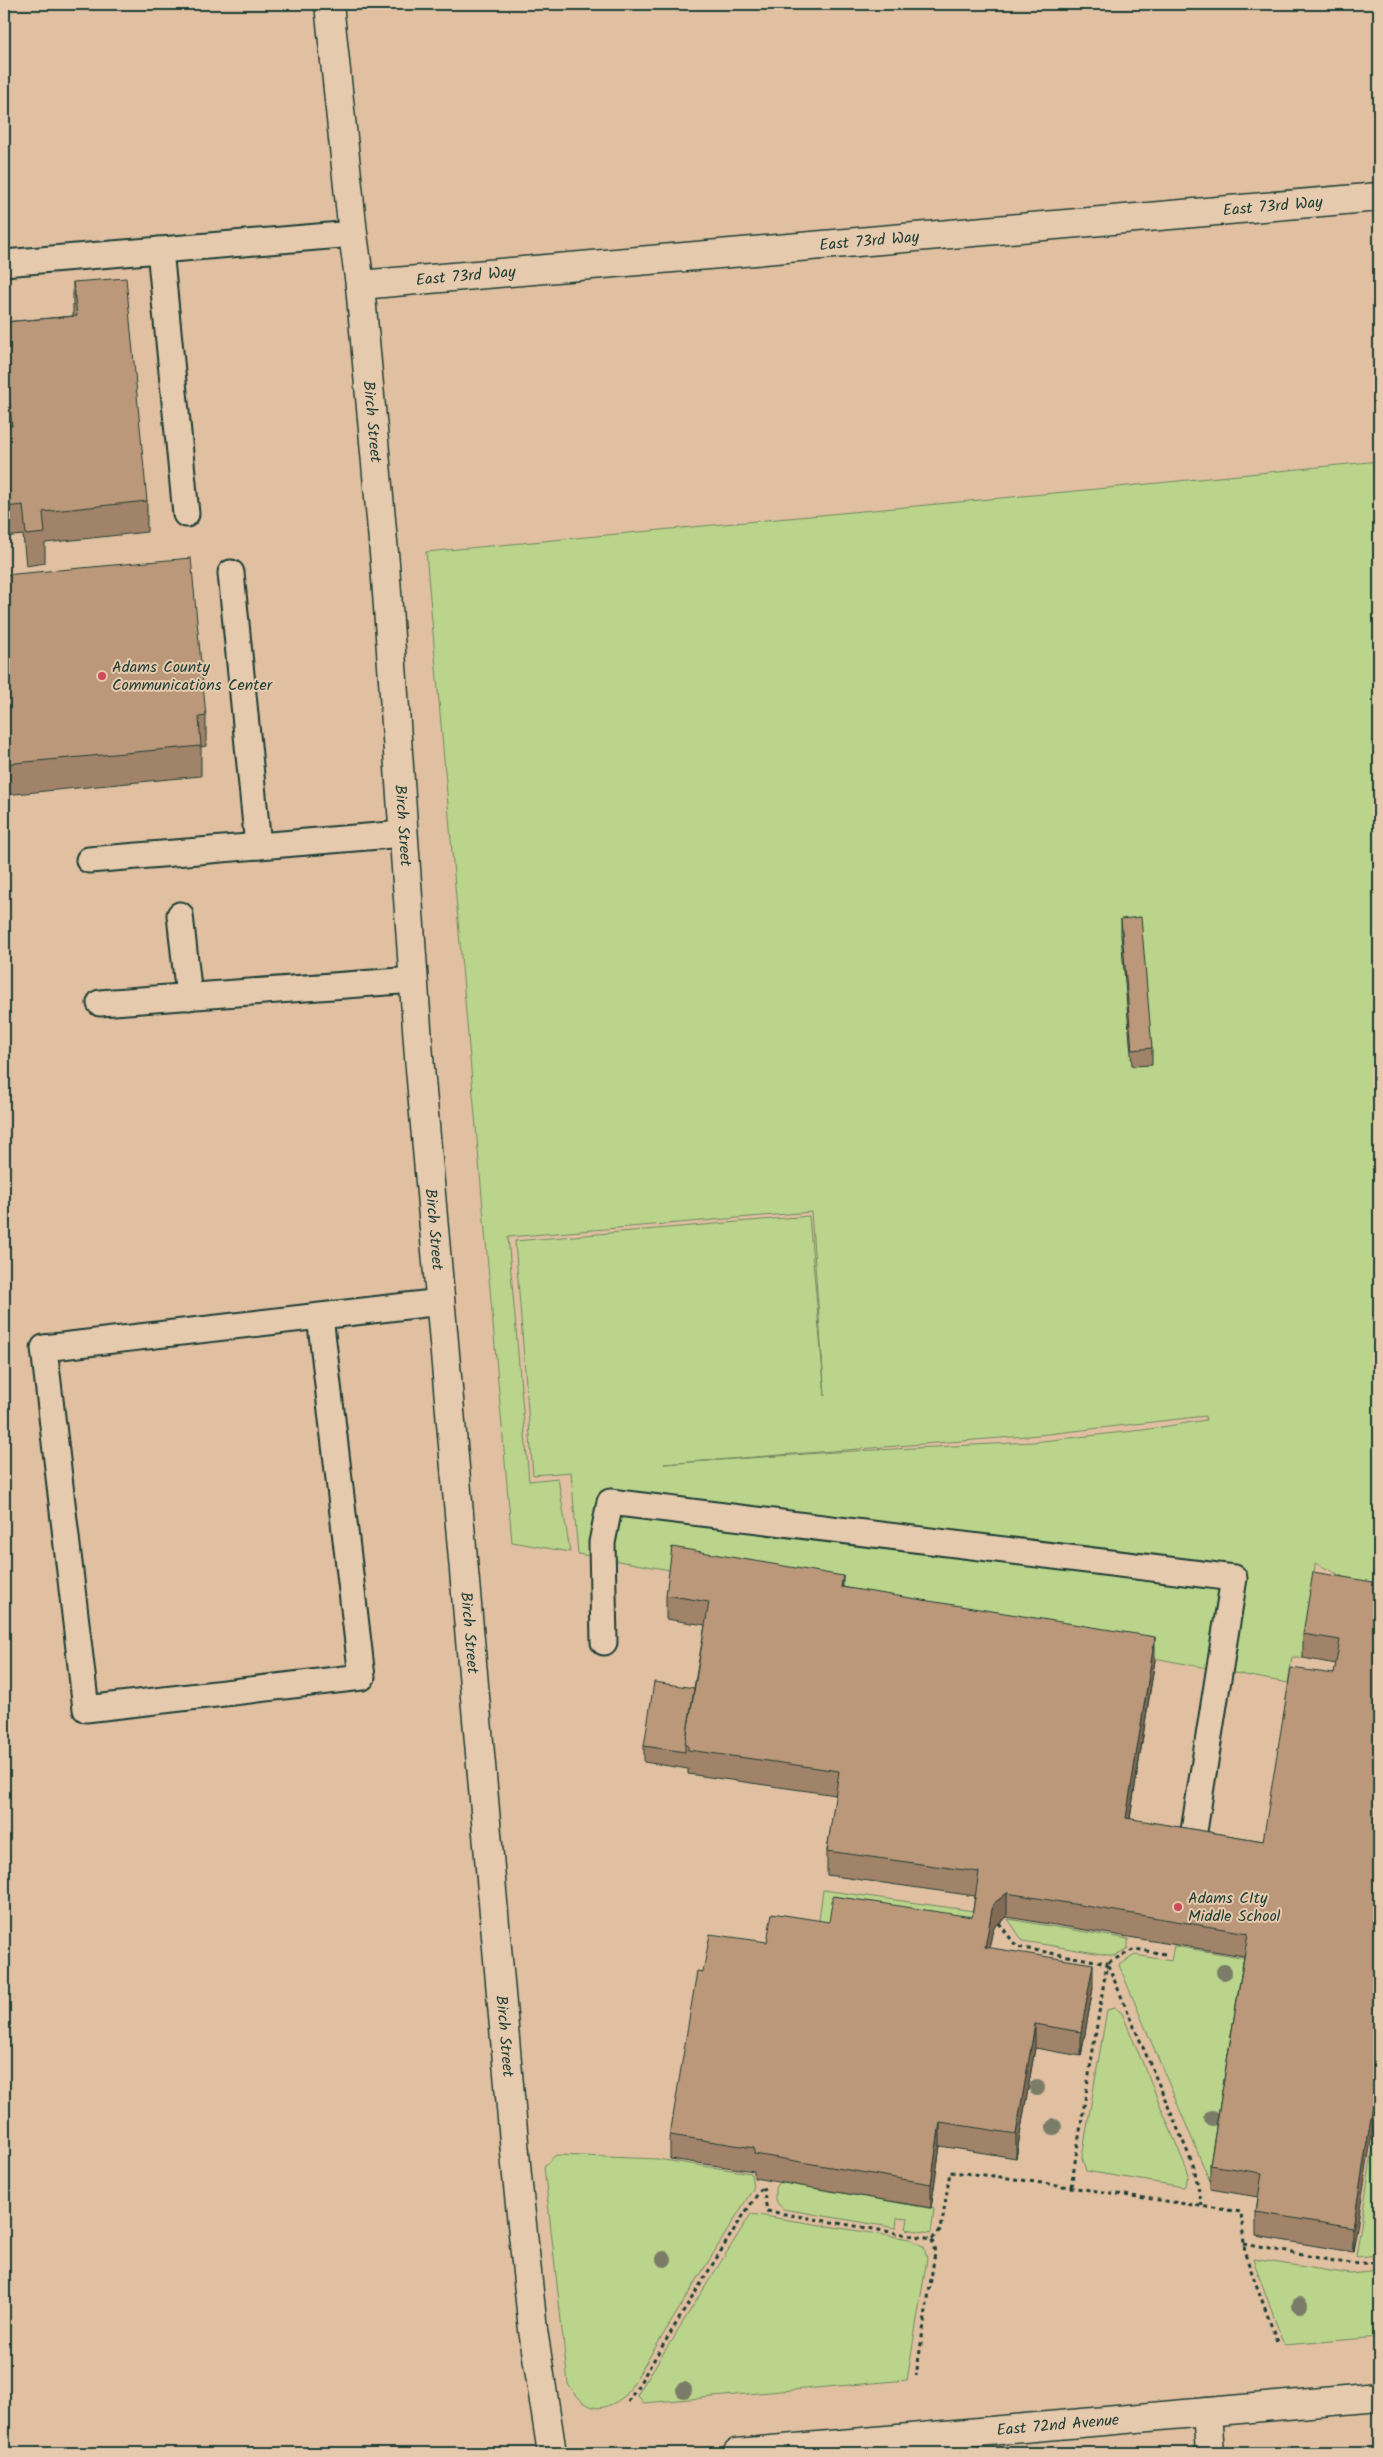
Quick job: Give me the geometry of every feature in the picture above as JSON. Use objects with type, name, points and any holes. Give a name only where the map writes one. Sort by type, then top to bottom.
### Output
[{"type":"street","name":"Birch Street","points":[[329,4],[360,285],[385,564],[403,834],[440,1302],[518,2186],[533,2330],[552,2453]]},
{"type":"street","name":"East 73rd Way","points":[[360,285],[1379,197]]},
{"type":"street","name":"East 72nd Avenue","points":[[737,2453],[1379,2397]]},
{"type":"street","points":[[1207,2412],[1210,2453]]},
{"type":"lane","points":[[4,262],[353,234]]},
{"type":"lane","points":[[160,250],[186,514]]},
{"type":"lane","points":[[231,574],[258,846]]},
{"type":"lane","points":[[89,860],[403,834]]},
{"type":"lane","points":[[180,915],[189,997]]},
{"type":"lane","points":[[100,1003],[414,980]]},
{"type":"lane","points":[[320,1316],[362,1677],[86,1709],[44,1348],[440,1302]]},
{"type":"lane","points":[[604,1642],[602,1543],[610,1502],[1234,1578],[1194,1831]]},
{"type":"path","points":[[999,1923],[1017,1947],[1107,1963],[1135,1949],[1165,1954]]},
{"type":"path","points":[[1071,2187],[1107,1963]]},
{"type":"path","points":[[1107,1963],[1194,2167],[1202,2206]]},
{"type":"path","points":[[932,2239],[940,2230],[950,2172],[994,2176],[1241,2212],[1245,2254],[1278,2344]]},
{"type":"path","points":[[628,2402],[763,2186],[768,2211],[932,2239]]},
{"type":"path","points":[[916,2376],[935,2253],[932,2239]]},
{"type":"path","points":[[1244,2244],[1351,2264],[1379,2262]]},
{"type":"green space","points":[[1379,461],[1379,1587],[1354,1582],[1315,1563],[1313,1596],[1303,1658],[1292,1658],[1288,1683],[843,1600],[578,1554],[571,1472],[533,1475],[515,1241],[809,1216],[825,1396],[811,1212],[508,1237],[529,1481],[558,1478],[570,1552],[512,1542],[426,552]],"holes":[[[1205,1416],[1206,1420],[1143,1430],[1033,1442],[835,1452],[664,1464],[1039,1435]]]},
{"type":"green space","points":[[823,1890],[974,1911],[970,1940],[816,1942]]},
{"type":"green space","points":[[1008,1919],[1128,1939],[1128,1948],[1114,1956],[1023,1941]]},
{"type":"green space","points":[[1174,1946],[1247,1958],[1211,2184],[1119,1965],[1135,1955],[1171,1961]]},
{"type":"green space","points":[[1115,2008],[1122,2013],[1189,2175],[1184,2187],[1086,2171],[1082,2157],[1107,2010]]},
{"type":"green space","points":[[1379,2107],[1379,2255],[1356,2257]]},
{"type":"green space","points":[[556,2155],[657,2159],[751,2173],[753,2189],[626,2395],[616,2402],[601,2408],[594,2407],[581,2400],[568,2384],[544,2166]]},
{"type":"green space","points":[[779,2182],[934,2209],[931,2233],[906,2229],[908,2219],[897,2218],[896,2228],[783,2209],[775,2200],[775,2188]]},
{"type":"green space","points":[[751,2214],[910,2239],[924,2247],[927,2259],[907,2380],[644,2403],[637,2395]]},
{"type":"green space","points":[[1253,2259],[1350,2274],[1379,2271],[1379,2337],[1284,2345]]},
{"type":"building","points":[[126,278],[147,501],[43,512],[45,533],[26,535],[23,505],[4,507],[4,427],[12,426],[4,322],[77,316],[73,282]]},
{"type":"building","name":"Adams County Communications Center","points":[[191,558],[206,716],[199,717],[201,746],[4,764],[4,575]]},
{"type":"building","points":[[1141,917],[1152,1048],[1132,1050],[1121,919]]},
{"type":"building","name":"Adams CIty Middle School","points":[[672,1547],[843,1576],[841,1587],[1155,1637],[1126,1818],[1263,1841],[1291,1668],[1334,1674],[1340,1640],[1303,1634],[1313,1572],[1379,1583],[1379,2069],[1353,2228],[1256,2212],[1262,2173],[1210,2165],[1248,1933],[1007,1893],[993,1904],[985,1947],[1093,1964],[1081,2032],[1035,2024],[1016,2134],[940,2122],[931,2184],[754,2154],[754,2148],[670,2135],[697,1971],[703,1972],[710,1934],[767,1942],[772,1913],[829,1922],[833,1896],[972,1917],[979,1872],[827,1851],[839,1771],[688,1750],[688,1745],[685,1745],[709,1602],[666,1595]]},
{"type":"building","points":[[654,1682],[694,1688],[685,1752],[644,1746]]},
{"type":"place","name":"Adams County Communications Center","points":[[102,676]]},
{"type":"place","name":"Adams CIty Middle School","points":[[1178,1907]]}]
